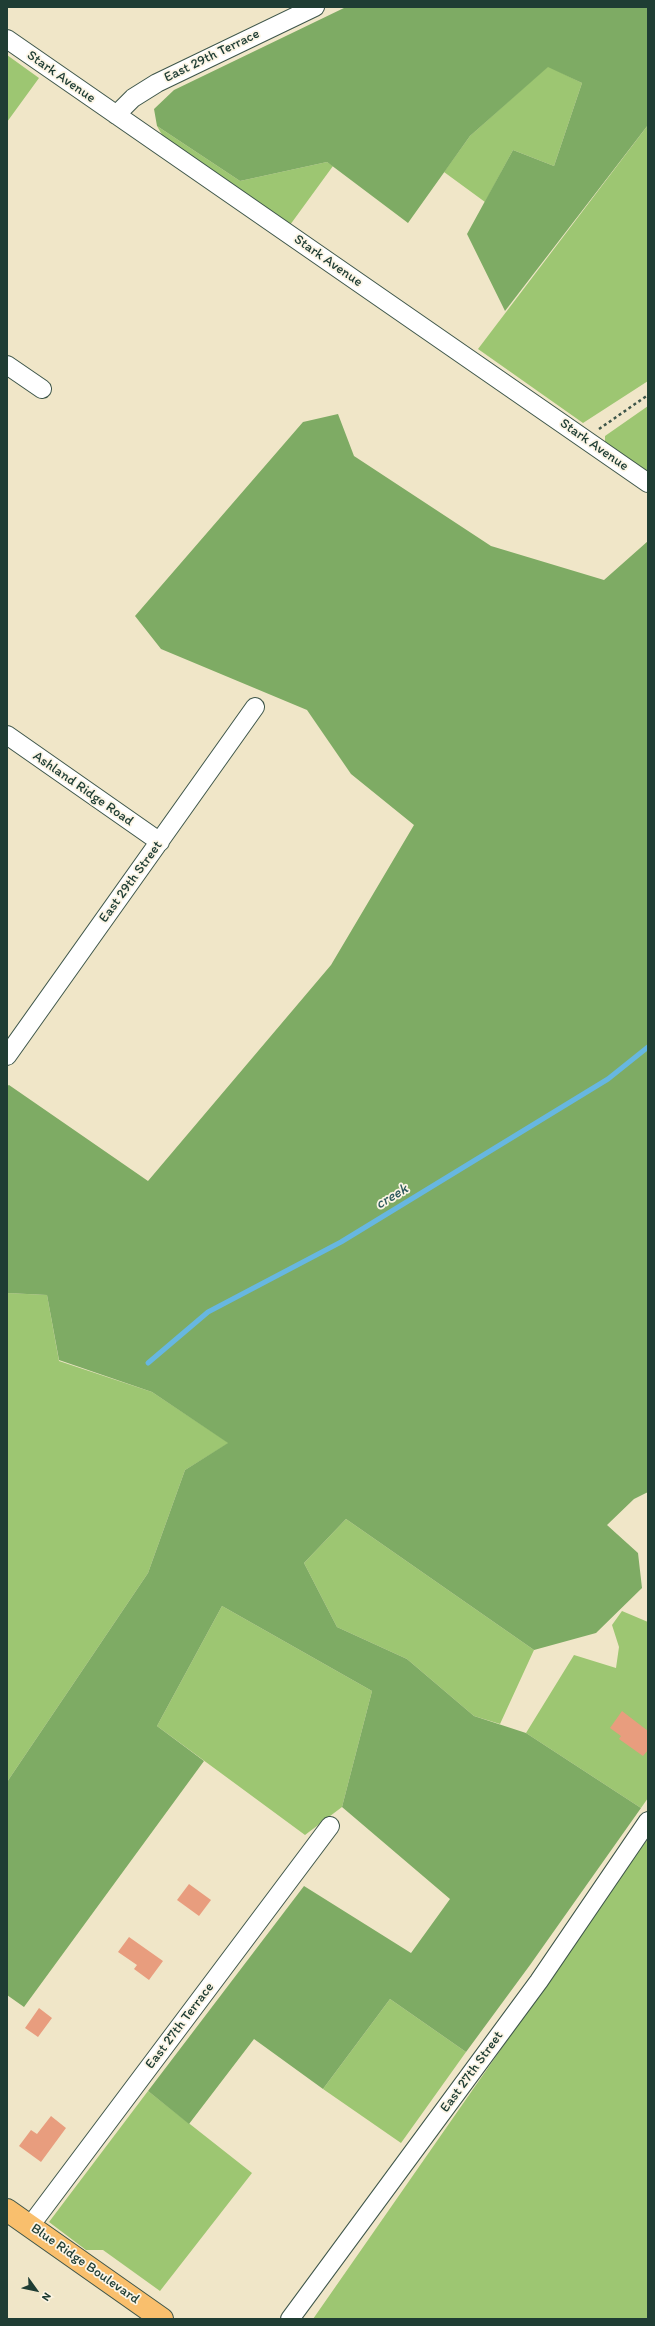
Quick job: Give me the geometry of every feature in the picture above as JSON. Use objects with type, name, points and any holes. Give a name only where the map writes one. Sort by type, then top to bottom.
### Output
[{"type":"main road","name":"Blue Ridge Boulevard","points":[[7,2210],[162,2319]]},
{"type":"street","name":"East 29th Terrace","points":[[116,115],[133,98],[157,83],[315,7]]},
{"type":"street","name":"Stark Avenue","points":[[7,39],[648,483]]},
{"type":"street","points":[[7,366],[42,389]]},
{"type":"street","name":"East 29th Street","points":[[7,1056],[255,707]]},
{"type":"street","name":"Ashland Ridge Road","points":[[7,735],[160,842]]},
{"type":"street","name":"East 27th Street","points":[[290,2319],[539,1980],[648,1821]]},
{"type":"street","name":"East 27th Terrace","points":[[30,2226],[330,1826]]},
{"type":"path","points":[[584,439],[648,395]]},
{"type":"green space","points":[[346,7],[648,7],[648,125],[505,311],[467,234],[513,150],[554,166],[582,83],[548,67],[470,136],[408,223],[327,162],[240,181],[157,126],[154,109],[174,90]]},
{"type":"green space","points":[[7,55],[39,78],[7,122]]},
{"type":"green space","points":[[548,66],[582,83],[554,166],[513,150],[485,202],[444,172],[470,136]]},
{"type":"green space","points":[[648,125],[648,381],[583,423],[478,349]]},
{"type":"green space","points":[[157,126],[240,181],[327,162],[333,166],[290,225],[165,140]]},
{"type":"green space","points":[[648,406],[648,473],[605,444],[605,436]]},
{"type":"green space","points":[[338,414],[354,456],[491,546],[604,580],[648,541],[648,1492],[634,1499],[607,1525],[638,1553],[642,1588],[596,1633],[534,1650],[346,1519],[304,1563],[337,1627],[407,1659],[474,1716],[526,1733],[641,1808],[530,1965],[466,2052],[390,1999],[323,2089],[254,2039],[189,2124],[148,2091],[304,1886],[411,1953],[450,1899],[342,1807],[372,1691],[222,1606],[157,1726],[204,1761],[24,2007],[7,1995],[7,1782],[148,1573],[185,1470],[228,1443],[152,1392],[59,1360],[47,1295],[7,1293],[7,1086],[9,1085],[148,1181],[331,965],[414,825],[351,774],[307,710],[161,649],[135,616],[303,422]]},
{"type":"green space","points":[[7,1293],[47,1295],[59,1361],[152,1392],[229,1443],[185,1470],[148,1573],[7,1782]]},
{"type":"green space","points":[[346,1519],[534,1650],[500,1724],[474,1716],[407,1659],[337,1627],[304,1563]]},
{"type":"green space","points":[[222,1606],[372,1691],[342,1807],[305,1835],[157,1726]]},
{"type":"green space","points":[[622,1611],[648,1622],[648,1798],[641,1808],[526,1733],[574,1655],[616,1668],[619,1647],[612,1625]]},
{"type":"green space","points":[[648,1838],[648,2319],[313,2319]]},
{"type":"green space","points":[[390,1999],[466,2052],[401,2143],[323,2089]]},
{"type":"green space","points":[[148,2091],[252,2173],[160,2291],[103,2250],[86,2250],[49,2222]]},
{"type":"building","points":[[622,1711],[648,1731],[648,1750],[643,1756],[619,1739],[621,1736],[610,1728]]},
{"type":"building","points":[[189,1884],[211,1900],[199,1916],[177,1900]]},
{"type":"building","points":[[129,1937],[163,1961],[149,1980],[134,1969],[137,1965],[118,1952]]},
{"type":"building","points":[[39,2008],[52,2018],[38,2037],[25,2028]]},
{"type":"building","points":[[51,2116],[66,2128],[41,2162],[19,2146],[31,2130],[37,2134]]},
{"type":"waterway","name":"creek","points":[[148,1363],[208,1312],[341,1242],[608,1079],[648,1047]]}]
